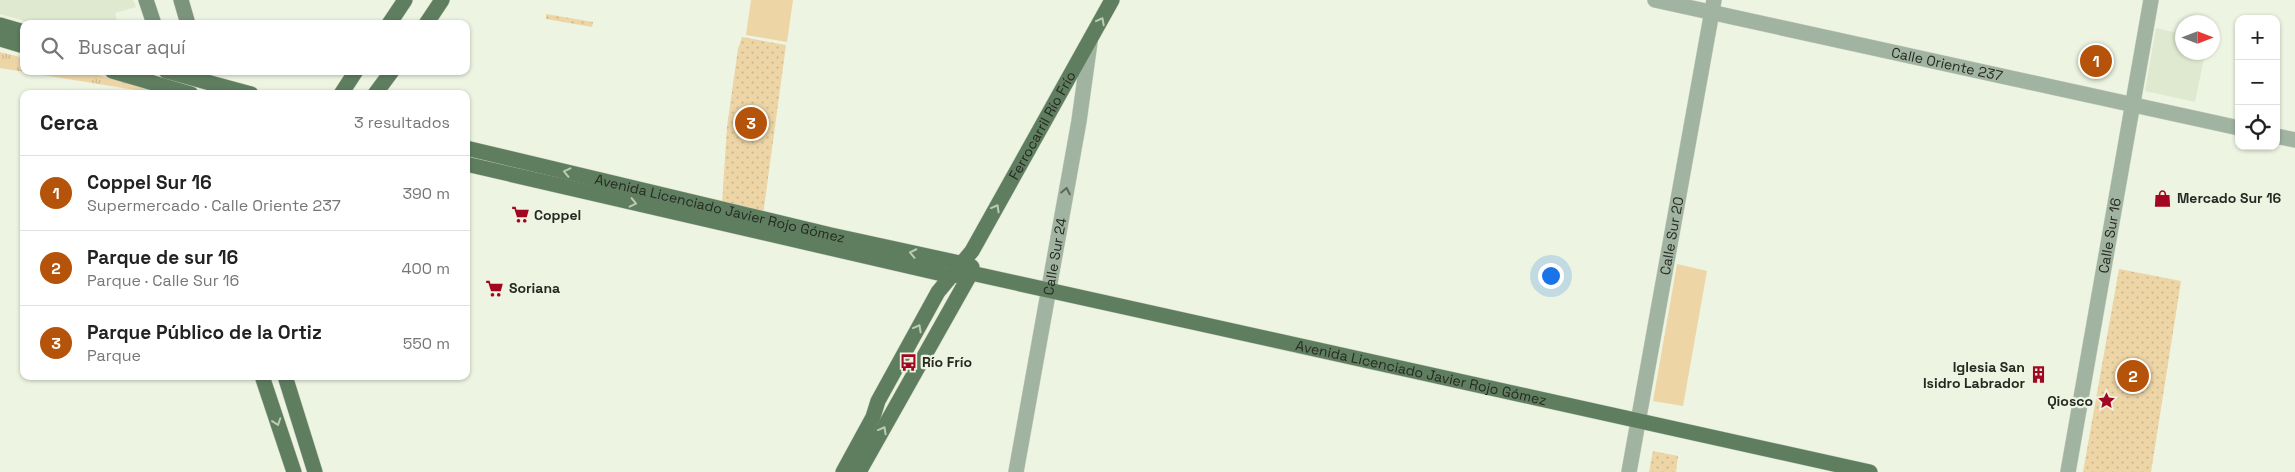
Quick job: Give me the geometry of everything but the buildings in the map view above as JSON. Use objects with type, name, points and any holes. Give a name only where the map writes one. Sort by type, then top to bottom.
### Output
[{"type":"main road","points":[[146,0],[153,20]]},
{"type":"main road","points":[[181,0],[187,20]]},
{"type":"main road","points":[[392,20],[406,0]]},
{"type":"main road","points":[[429,20],[442,0]]},
{"type":"main road","name":"Ferrocarril Río Frío","points":[[859,472],[966,268],[972,251],[1112,0]]},
{"type":"main road","points":[[0,25],[20,31]]},
{"type":"main road","points":[[0,39],[20,45]]},
{"type":"main road","points":[[124,75],[170,90]]},
{"type":"main road","points":[[168,75],[173,90]]},
{"type":"main road","points":[[190,75],[205,77],[240,90]]},
{"type":"main road","points":[[344,90],[353,75]]},
{"type":"main road","points":[[378,90],[389,75]]},
{"type":"main road","name":"Avenida Licenciado Javier Rojo Gómez","points":[[470,149],[966,268],[1047,290],[1870,472]]},
{"type":"main road","name":"Avenida Licenciado Javier Rojo Gómez","points":[[470,165],[951,276],[966,268]]},
{"type":"main road","points":[[843,472],[873,417],[878,401],[929,308],[938,292],[951,276]]},
{"type":"main road","points":[[263,380],[294,472]]},
{"type":"main road","points":[[286,380],[315,472]]},
{"type":"street","name":"Calle Oriente 237","points":[[1655,0],[1713,6],[2235,127]]},
{"type":"street","name":"Calle Sur 16","points":[[2068,472],[2151,0]]},
{"type":"street","name":"Calle Sur 20","points":[[1629,472],[1713,6]]},
{"type":"street","name":"Calle Sur 24","points":[[1016,472],[1047,290],[1079,121],[1090,42]]},
{"type":"street","points":[[2280,137],[2295,140]]},
{"type":"shaded area","points":[[0,0],[133,0],[136,7],[115,13],[117,20],[21,20],[0,14]]},
{"type":"shaded area","points":[[2156,28],[2175,32],[2175,60],[2204,60],[2195,102],[2145,91]]},
{"type":"green space","points":[[751,0],[793,0],[787,42],[746,35]]},
{"type":"green space","points":[[546,14],[593,22],[592,27],[546,19]]},
{"type":"green space","points":[[742,37],[786,45],[763,215],[722,204],[727,127],[738,49]]},
{"type":"green space","points":[[0,52],[20,57],[20,71],[0,68]]},
{"type":"green space","points":[[43,75],[97,75],[155,89],[136,90]]},
{"type":"green space","points":[[1677,264],[1707,271],[1683,406],[1653,401]]},
{"type":"green space","points":[[2119,269],[2181,281],[2151,472],[2083,472]]},
{"type":"green space","points":[[1653,451],[1678,456],[1676,472],[1649,472]]},
{"type":"place","name":"Coppel Sur 16","points":[[2096,61]]},
{"type":"place","name":"Parque Público de la Ortiz","points":[[751,123]]},
{"type":"place","name":"Mercado Sur 16","points":[[2163,198]]},
{"type":"place","name":"Coppel","points":[[520,215]]},
{"type":"place","name":"Soriana","points":[[495,288]]},
{"type":"place","name":"Río Frío","points":[[908,362]]},
{"type":"place","name":"Iglesia San Isidro Labrador","points":[[2039,375]]},
{"type":"place","name":"Parque de sur 16","points":[[2133,376]]},
{"type":"place","name":"Qiosco","points":[[2107,401]]}]
